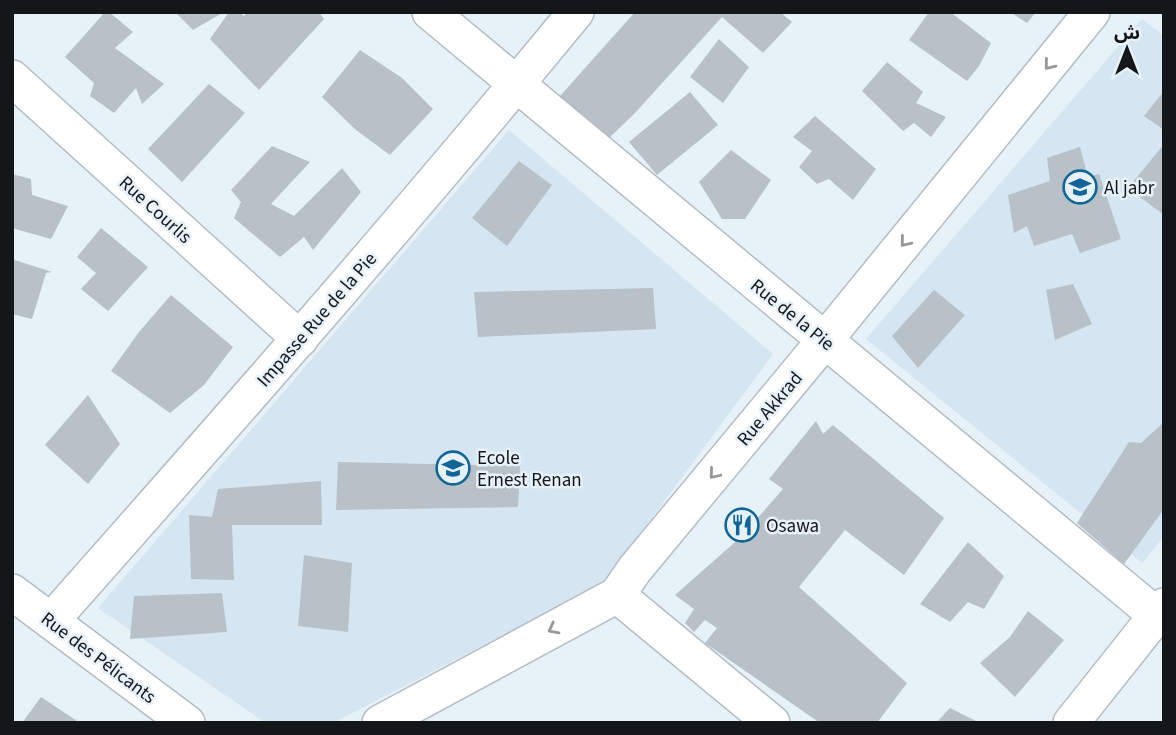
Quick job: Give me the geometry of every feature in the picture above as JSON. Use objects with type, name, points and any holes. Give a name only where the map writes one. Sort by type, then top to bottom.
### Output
[{"type":"street","name":"Rue de la Pie","points":[[429,12],[825,341],[1160,611]]},
{"type":"street","name":"Impasse Rue de la Pie","points":[[51,621],[300,339],[576,12]]},
{"type":"street","name":"Rue Akkrad","points":[[380,723],[617,594],[1092,12]]},
{"type":"street","name":"Rue Courlis","points":[[12,78],[300,339]]},
{"type":"street","name":"Rue des Pélicants","points":[[12,592],[187,723]]},
{"type":"street","points":[[617,594],[772,723]]},
{"type":"street","points":[[1071,723],[1160,611]]},
{"type":"shaded area","name":"Al jabr","points":[[1142,19],[1164,36],[1164,537],[1142,563],[866,339]]},
{"type":"shaded area","name":"Ecole Ernest Renan","points":[[509,130],[773,354],[604,583],[333,723],[266,723],[98,608]]},
{"type":"building","points":[[105,12],[109,12],[133,32],[115,48],[164,84],[142,104],[136,88],[114,113],[90,96],[94,83],[65,57]]},
{"type":"building","points":[[175,12],[224,12],[193,30]]},
{"type":"building","points":[[229,12],[238,12],[244,16],[248,12],[319,12],[324,19],[259,90],[210,39]]},
{"type":"building","points":[[635,12],[780,12],[792,22],[763,53],[722,17],[607,140],[560,96]]},
{"type":"building","points":[[929,12],[950,12],[991,43],[979,66],[967,81],[909,40]]},
{"type":"building","points":[[1010,12],[1036,12],[1027,23]]},
{"type":"building","points":[[719,39],[749,67],[723,103],[690,77]]},
{"type":"building","points":[[360,50],[402,78],[433,109],[390,155],[356,130],[322,97]]},
{"type":"building","points":[[887,62],[923,92],[916,103],[946,117],[931,137],[914,123],[903,131],[862,91]]},
{"type":"building","points":[[209,84],[245,113],[182,182],[148,149]]},
{"type":"building","points":[[1164,91],[1164,130],[1144,116]]},
{"type":"building","points":[[690,92],[718,125],[657,175],[629,142]]},
{"type":"building","points":[[815,116],[876,169],[853,200],[829,179],[817,184],[799,167],[812,151],[793,137]]},
{"type":"building","points":[[1164,144],[1164,215],[1128,188]]},
{"type":"building","points":[[272,146],[310,162],[271,204],[294,216],[342,168],[361,192],[313,250],[304,237],[280,257],[234,218],[241,202],[231,190]]},
{"type":"building","points":[[1080,147],[1088,177],[1099,174],[1121,239],[1080,253],[1072,234],[1034,246],[1027,226],[1014,233],[1008,195],[1050,181],[1047,158]]},
{"type":"building","points":[[731,150],[771,180],[745,219],[722,219],[699,182]]},
{"type":"building","points":[[519,161],[552,185],[507,246],[472,218]]},
{"type":"building","points":[[12,174],[31,179],[32,195],[68,206],[51,239],[12,228]]},
{"type":"building","points":[[101,228],[148,267],[108,311],[81,289],[96,273],[77,257]]},
{"type":"building","points":[[12,259],[52,272],[46,273],[32,319],[12,314]]},
{"type":"building","points":[[1073,284],[1092,324],[1055,340],[1046,290]]},
{"type":"building","points":[[653,288],[656,329],[478,337],[474,292]]},
{"type":"building","points":[[934,290],[965,315],[918,368],[892,336]]},
{"type":"building","points":[[171,295],[233,347],[204,385],[170,413],[111,371],[139,332]]},
{"type":"building","points":[[88,395],[120,444],[88,484],[45,445]]},
{"type":"building","points":[[816,421],[823,434],[833,425],[944,518],[904,575],[845,530],[799,587],[907,683],[877,723],[820,723],[705,643],[717,628],[705,620],[694,632],[685,623],[694,609],[675,595],[742,536],[783,489],[769,479]]},
{"type":"building","points":[[1164,422],[1164,509],[1124,564],[1077,523],[1129,442],[1141,443]]},
{"type":"building","points":[[338,462],[520,466],[518,507],[336,510]]},
{"type":"building","points":[[321,481],[322,525],[232,525],[234,580],[191,579],[189,515],[212,517],[218,489]]},
{"type":"building","points":[[968,542],[1004,576],[984,609],[968,602],[950,622],[920,604]]},
{"type":"building","points":[[304,555],[352,563],[348,632],[298,626]]},
{"type":"building","points":[[222,593],[227,632],[130,639],[134,596]]},
{"type":"building","points":[[1028,611],[1064,640],[1015,697],[980,663],[1010,637]]},
{"type":"building","points":[[41,697],[80,723],[22,723]]},
{"type":"building","points":[[950,708],[980,723],[936,723]]},
{"type":"place","name":"Al jabr","points":[[1080,187]]},
{"type":"place","name":"Ecole Ernest Renan","points":[[453,468]]},
{"type":"place","name":"Osawa","points":[[742,525]]}]
